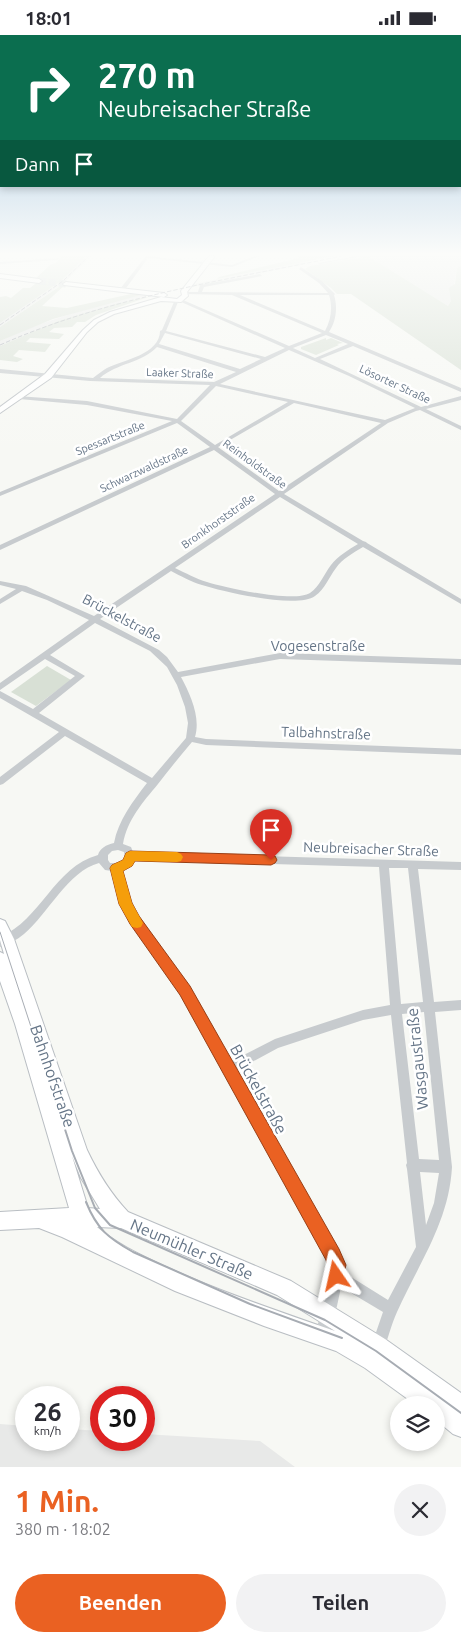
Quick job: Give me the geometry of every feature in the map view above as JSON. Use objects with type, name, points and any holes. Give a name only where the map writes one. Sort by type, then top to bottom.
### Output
[{"type":"main road","points":[[0,411],[48,376],[84,331],[94,323]]},
{"type":"main road","name":"Bahnhofstraße","points":[[0,925],[4,940],[5,967],[22,1005],[72,1134],[91,1177],[107,1205],[121,1219]]},
{"type":"main road","name":"Bahnhofstraße","points":[[22,1005],[81,1217]]},
{"type":"main road","points":[[0,1221],[39,1221],[81,1217]]},
{"type":"main road","name":"Neumühler Straße","points":[[81,1217],[121,1219],[284,1288],[326,1314],[423,1396]]},
{"type":"main road","name":"Neumühler Straße","points":[[81,1217],[90,1234],[104,1246],[182,1284],[375,1354],[461,1406]]},
{"type":"main road","points":[[39,1221],[63,1228],[104,1246]]},
{"type":"main road","name":"Neumühler Straße","points":[[445,1414],[461,1426]]},
{"type":"street","points":[[95,379],[101,374],[132,361],[156,345],[167,323]]},
{"type":"street","name":"Lösorter Straße","points":[[231,323],[316,359],[461,428]]},
{"type":"street","points":[[302,323],[461,390]]},
{"type":"street","points":[[214,384],[289,347],[326,333],[331,323]]},
{"type":"street","points":[[162,331],[265,359]]},
{"type":"street","points":[[316,359],[353,344]]},
{"type":"street","points":[[156,345],[240,371]]},
{"type":"street","name":"Laaker Straße","points":[[0,371],[95,379],[214,384],[386,422]]},
{"type":"street","name":"Spessartstraße","points":[[0,494],[178,421],[214,384]]},
{"type":"street","name":"Reinholdstraße","points":[[19,397],[88,403],[178,421],[279,494],[460,600]]},
{"type":"street","name":"Bronkhorststraße","points":[[0,687],[95,619],[386,422],[422,408],[461,398]]},
{"type":"street","name":"Schwarzwaldstraße","points":[[0,548],[214,447],[292,402]]},
{"type":"street","points":[[170,568],[204,583],[287,599],[301,599],[311,596],[335,564],[364,543]]},
{"type":"street","name":"Brückelstraße","points":[[0,583],[23,588],[95,619],[160,654],[176,675],[184,690],[193,722],[194,731],[190,739]]},
{"type":"street","points":[[0,603],[23,588]]},
{"type":"street","points":[[34,713],[81,677],[44,655]]},
{"type":"street","name":"Vogesenstraße","points":[[176,675],[280,656],[461,662]]},
{"type":"street","points":[[0,693],[154,783]]},
{"type":"street","points":[[0,782],[64,732]]},
{"type":"street","points":[[118,846],[118,839],[129,815],[190,739]]},
{"type":"street","name":"Talbahnstraße","points":[[190,739],[206,743],[461,751]]},
{"type":"street","points":[[118,846],[128,850],[130,856],[128,863],[116,868],[108,867],[102,858],[109,848],[118,846]]},
{"type":"street","name":"Neubreisacher Straße","points":[[130,856],[461,866]]},
{"type":"street","points":[[4,940],[20,932],[79,866],[93,858],[102,858]]},
{"type":"street","name":"Wasgaustraße","points":[[384,863],[396,1009],[422,1247]]},
{"type":"street","name":"Wasgaustraße","points":[[375,1354],[391,1309],[422,1247],[446,1185],[446,1167],[412,864]]},
{"type":"street","name":"Brückelstraße","points":[[116,868],[126,904],[135,920],[185,991],[333,1255],[337,1265],[336,1276],[321,1336]]},
{"type":"street","points":[[229,1068],[275,1044],[363,1015],[396,1009],[461,1005]]},
{"type":"street","points":[[412,1165],[446,1167]]},
{"type":"street","points":[[336,1276],[391,1309]]},
{"type":"shaded area","points":[[6,323],[44,323],[0,341],[0,327]]},
{"type":"shaded area","points":[[44,323],[54,323],[0,346],[0,341]]},
{"type":"shaded area","points":[[54,323],[76,323],[72,327],[54,328],[49,332],[64,334],[59,339],[30,338],[26,342],[51,344],[45,352],[19,350],[13,356],[23,359],[17,362],[0,360],[0,346]]},
{"type":"shaded area","points":[[393,323],[461,323],[461,370]]},
{"type":"shaded area","points":[[326,338],[326,340],[331,338],[343,343],[337,344],[339,345],[316,355],[301,349],[301,347]]},
{"type":"shaded area","points":[[47,666],[71,680],[36,706],[11,692]]},
{"type":"shaded area","points":[[0,1424],[15,1425],[15,1451],[80,1451],[80,1430],[90,1430],[90,1451],[155,1451],[155,1435],[260,1441],[295,1467],[0,1467]]},
{"type":"tram line","points":[[0,932],[51,1088]]},
{"type":"tram line","points":[[51,1086],[72,1151],[95,1208],[110,1225],[325,1320],[376,1351],[461,1413]]},
{"type":"tram line","points":[[86,1202],[94,1219],[104,1232],[133,1252],[250,1304],[342,1338]]},
{"type":"railway","points":[[0,345],[57,323]]},
{"type":"slow traffic","points":[[137,923],[126,904],[116,868],[128,863],[130,856],[177,857]]},
{"type":"route","points":[[271,860],[130,856],[128,863],[116,868],[126,904],[135,920],[185,991],[333,1255],[337,1265],[336,1276]]}]
